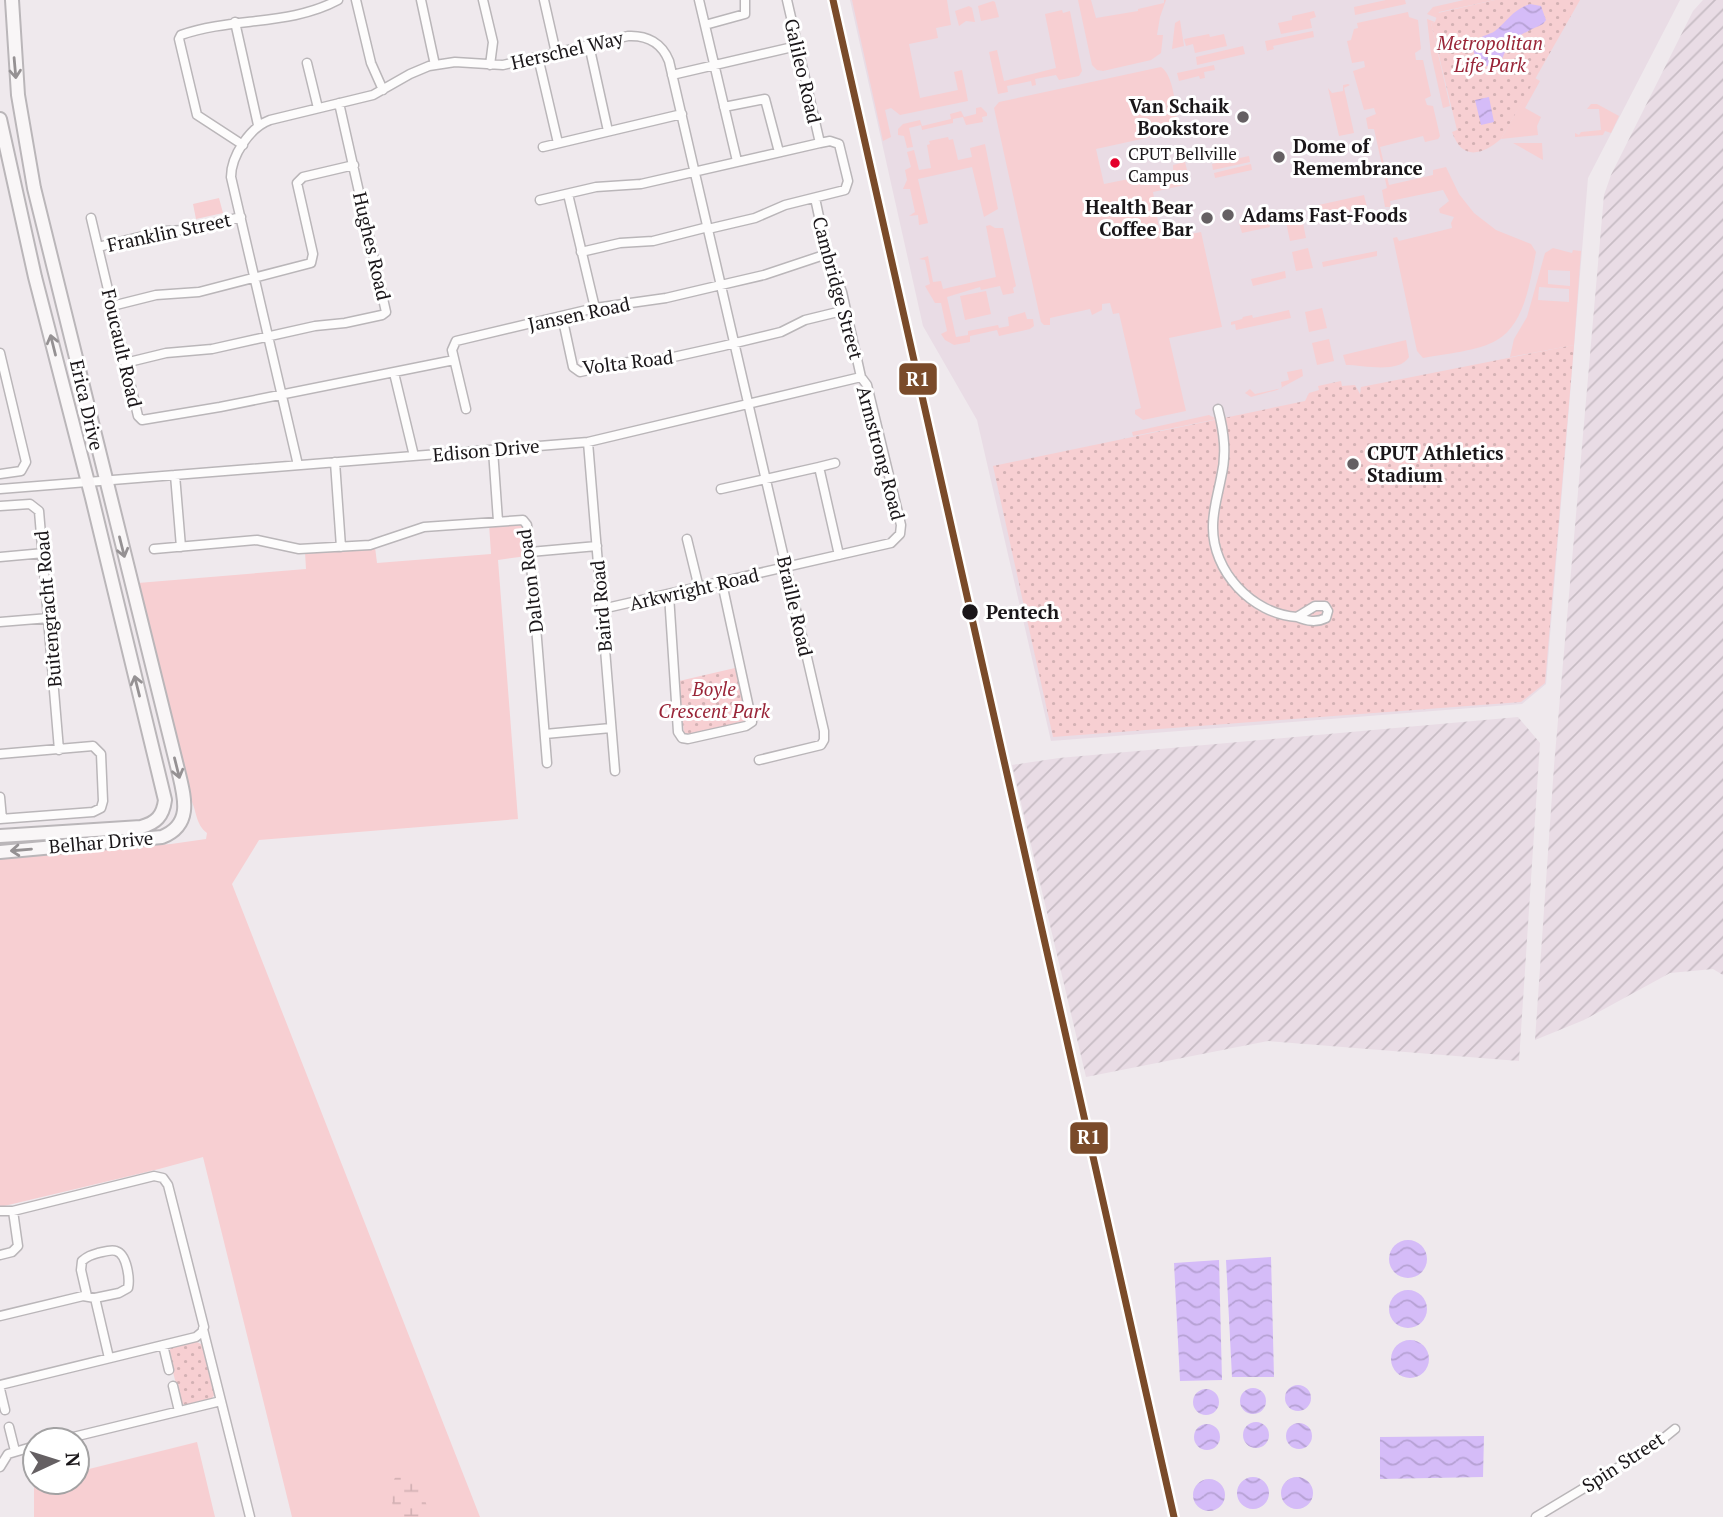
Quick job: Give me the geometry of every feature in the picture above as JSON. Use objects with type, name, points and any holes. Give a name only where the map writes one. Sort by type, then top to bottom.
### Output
[{"type":"main road","name":"Erica Drive","points":[[12,0],[17,88],[28,162],[185,807]]},
{"type":"main road","name":"Erica Drive","points":[[0,119],[35,276],[165,800]]},
{"type":"main road","name":"Belhar Drive","points":[[0,836],[141,827],[158,819],[164,809],[165,800]]},
{"type":"main road","name":"Belhar Drive","points":[[0,852],[162,837],[172,833],[183,817],[185,807]]},
{"type":"street","points":[[243,145],[197,115],[179,39],[184,33],[235,22],[269,20],[318,9],[338,0]]},
{"type":"street","points":[[356,0],[371,63],[383,90]]},
{"type":"street","points":[[421,0],[435,65]]},
{"type":"street","points":[[483,0],[493,42],[491,65]]},
{"type":"street","points":[[544,0],[556,53]]},
{"type":"street","points":[[699,0],[737,161]]},
{"type":"street","points":[[705,24],[745,14],[744,0]]},
{"type":"street","name":"Galileo Road","points":[[786,0],[820,143]]},
{"type":"street","points":[[235,22],[258,125],[235,159],[231,173],[298,465]]},
{"type":"street","name":"Herschel Way","points":[[258,125],[383,90],[410,74],[435,65],[464,62],[503,65],[628,36],[646,38],[657,43],[664,51],[682,114],[749,405]]},
{"type":"street","points":[[589,45],[608,131]]},
{"type":"street","points":[[672,75],[797,46]]},
{"type":"street","points":[[538,57],[558,143]]},
{"type":"street","points":[[307,63],[318,108]]},
{"type":"street","points":[[724,107],[765,99],[779,152]]},
{"type":"street","name":"Hughes Road","points":[[269,336],[315,326],[345,323],[386,312],[339,103]]},
{"type":"street","points":[[543,147],[682,114]]},
{"type":"street","points":[[540,200],[596,187],[641,184],[830,141],[839,144],[848,181],[845,190],[785,205],[755,218],[653,241],[620,243],[581,252]]},
{"type":"street","points":[[112,306],[156,295],[199,292],[306,265],[312,261],[313,254],[296,188],[299,180],[354,165]]},
{"type":"street","points":[[568,194],[595,308]]},
{"type":"street","name":"Cambridge Street","points":[[815,198],[827,254],[842,292],[861,377]]},
{"type":"street","name":"Franklin Street","points":[[97,247],[164,230],[186,230],[241,217]]},
{"type":"street","name":"Foucault Road","points":[[91,218],[138,416],[142,420],[282,394]]},
{"type":"street","name":"Jansen Road","points":[[454,360],[453,344],[462,339],[595,308],[666,298],[764,275],[827,254]]},
{"type":"street","points":[[735,343],[781,332],[805,320],[846,310]]},
{"type":"street","name":"Volta Road","points":[[562,316],[573,367],[580,372],[620,363],[669,358],[735,343]]},
{"type":"street","points":[[125,363],[166,353],[212,349],[269,336]]},
{"type":"street","points":[[0,353],[26,462],[21,471],[0,474]]},
{"type":"street","points":[[282,394],[454,360],[466,410]]},
{"type":"street","points":[[394,373],[414,456]]},
{"type":"street","name":"Edison Drive","points":[[0,489],[588,442],[861,377]]},
{"type":"street","name":"Armstrong Road","points":[[786,567],[891,543],[901,531],[867,385],[861,377]]},
{"type":"street","name":"Braille Road","points":[[749,405],[825,736],[821,745],[759,760]]},
{"type":"street","points":[[1218,408],[1225,456],[1212,523],[1217,553],[1232,581],[1247,596],[1276,612],[1297,617]]},
{"type":"street","name":"Baird Road","points":[[588,442],[615,771]]},
{"type":"street","points":[[493,450],[498,521]]},
{"type":"street","points":[[335,462],[341,547]]},
{"type":"street","points":[[721,489],[835,463]]},
{"type":"street","points":[[819,467],[839,555]]},
{"type":"street","points":[[175,475],[181,547]]},
{"type":"street","name":"Buitengracht Road","points":[[0,506],[30,504],[36,507],[41,521],[59,750]]},
{"type":"street","name":"Dalton Road","points":[[154,549],[257,540],[299,549],[341,547],[380,543],[424,527],[519,519],[525,522],[530,552],[547,763]]},
{"type":"street","points":[[687,540],[699,588]]},
{"type":"street","points":[[530,552],[597,546]]},
{"type":"street","points":[[0,557],[44,553]]},
{"type":"street","name":"Arkwright Road","points":[[601,609],[786,567]]},
{"type":"street","points":[[669,595],[678,732],[682,738],[688,739],[746,726],[752,722],[722,583]]},
{"type":"street","points":[[0,622],[49,618]]},
{"type":"street","points":[[545,734],[611,728]]},
{"type":"street","name":"Belhar Drive","points":[[1,819],[93,812],[100,808],[103,801],[102,766],[98,749],[93,746],[59,750]]},
{"type":"street","points":[[0,754],[59,750]]},
{"type":"street","points":[[0,797],[1,819]]},
{"type":"street","points":[[0,1211],[13,1211],[154,1176],[163,1178],[168,1185],[204,1324],[203,1329],[250,1517]]},
{"type":"street","points":[[0,1255],[12,1252],[18,1246],[13,1211]]},
{"type":"street","points":[[0,1316],[91,1297],[118,1293],[128,1288],[129,1279],[119,1252],[113,1250],[90,1255],[82,1261],[81,1270],[91,1297],[109,1358]]},
{"type":"street","points":[[5,1410],[0,1387],[196,1337],[203,1329]]},
{"type":"street","points":[[163,1345],[169,1370]]},
{"type":"street","points":[[173,1386],[179,1411]]},
{"type":"street","points":[[91,1433],[221,1401]]},
{"type":"street","points":[[9,1427],[15,1451]]},
{"type":"street","name":"Spin Street","points":[[1536,1517],[1654,1446],[1675,1429]]},
{"type":"street","points":[[0,1467],[3,1455],[21,1450]]},
{"type":"shaded area","points":[[850,0],[1680,0],[1588,178],[1546,684],[1522,704],[1051,741],[977,420],[923,326]]},
{"type":"shaded area","points":[[1703,0],[1723,0],[1723,975],[1713,969],[1670,973],[1584,1020],[1535,1040],[1554,766],[1604,195],[1611,175],[1693,11]]},
{"type":"shaded area","points":[[1518,717],[1540,743],[1519,1061],[1268,1041],[1086,1077],[1012,765],[1059,758]]},
{"type":"green space","points":[[852,0],[947,0],[951,25],[936,28],[938,38],[909,44],[920,98],[958,90],[954,72],[962,70],[968,101],[900,115],[891,108],[885,110],[891,137],[883,141]]},
{"type":"green space","points":[[1078,0],[1091,0],[1096,18],[1138,11],[1166,0],[1157,35],[1163,35],[1161,53],[1151,60],[1097,70],[1092,65]]},
{"type":"green space","points":[[1386,0],[1405,0],[1406,4],[1355,15],[1354,7]]},
{"type":"green space","points":[[1464,0],[1495,0],[1439,12],[1437,18],[1427,14],[1433,7]]},
{"type":"green space","name":"Metropolitan Life Park","points":[[1495,0],[1580,0],[1501,139],[1487,149],[1473,152],[1461,148],[1452,132],[1457,130],[1431,23],[1435,22],[1438,13]]},
{"type":"green space","points":[[993,1],[999,17],[981,21],[978,6]]},
{"type":"green space","points":[[969,6],[972,8],[975,22],[966,21],[959,26],[955,11]]},
{"type":"green space","points":[[1062,10],[1063,13],[1070,11],[1082,71],[1079,76],[1059,80],[1056,75],[1035,79],[1036,85],[1032,86],[1031,81],[1007,86],[1008,92],[998,94],[989,52],[997,50],[1004,81],[1056,68],[1045,14]]},
{"type":"green space","points":[[1314,11],[1316,17],[1310,19],[1312,28],[1281,34],[1278,23],[1292,20],[1292,16]]},
{"type":"green space","points":[[1408,12],[1409,17],[1418,20],[1421,49],[1415,53],[1416,60],[1423,60],[1431,96],[1425,99],[1427,105],[1433,106],[1440,136],[1425,142],[1423,136],[1380,147],[1389,185],[1433,175],[1433,170],[1446,167],[1459,194],[1474,213],[1496,230],[1531,244],[1536,252],[1525,301],[1514,324],[1506,333],[1481,347],[1423,358],[1417,351],[1393,238],[1397,237],[1399,241],[1452,228],[1454,217],[1440,213],[1439,209],[1449,201],[1443,190],[1390,201],[1391,207],[1385,207],[1382,190],[1387,188],[1374,129],[1368,129],[1366,118],[1376,114],[1374,108],[1364,110],[1353,71],[1365,67],[1364,61],[1352,63],[1347,41],[1351,40],[1354,29],[1358,28],[1357,23]]},
{"type":"green space","points":[[1427,19],[1435,22],[1431,23],[1450,106],[1443,108],[1431,54]]},
{"type":"green space","points":[[1180,20],[1184,46],[1172,49],[1175,23]]},
{"type":"green space","points":[[1313,31],[1314,37],[1273,46],[1274,49],[1267,51],[1265,41]]},
{"type":"green space","points":[[1209,34],[1210,37],[1224,34],[1227,46],[1195,53],[1193,44],[1186,46],[1184,39]]},
{"type":"green space","points":[[1243,46],[1245,54],[1197,65],[1196,57]]},
{"type":"green space","points":[[1214,65],[1215,70],[1204,72],[1205,78],[1200,79],[1199,76],[1179,81],[1177,73]]},
{"type":"green space","points":[[1161,67],[1170,79],[1179,135],[1170,137],[1169,133],[1096,149],[1104,184],[1173,170],[1173,165],[1185,162],[1187,170],[1182,171],[1185,185],[1153,192],[1159,228],[1164,239],[1201,232],[1222,327],[1169,338],[1186,411],[1143,420],[1135,414],[1135,410],[1141,408],[1119,313],[1113,314],[1110,303],[1102,304],[1102,310],[1092,315],[1090,309],[1050,318],[1050,325],[1041,322],[994,108],[999,102]]},
{"type":"green space","points":[[1535,78],[1540,81],[1525,108],[1541,117],[1537,126],[1538,135],[1501,139]]},
{"type":"green space","points":[[1343,85],[1350,85],[1344,88],[1354,133],[1339,136],[1328,88],[1332,93],[1343,91]]},
{"type":"green space","points":[[1591,104],[1597,104],[1619,116],[1611,133],[1605,131],[1603,135],[1575,137],[1575,133],[1579,135],[1581,132],[1601,130],[1599,109],[1587,109]]},
{"type":"green space","points":[[981,107],[987,113],[987,116],[982,117],[983,122],[966,125],[963,117],[953,119],[953,123],[922,130],[921,125],[909,128],[913,147],[907,148],[904,136],[898,135],[898,129],[903,124],[920,120],[922,126],[951,119],[950,114],[961,111],[964,117],[976,114],[976,108]]},
{"type":"green space","points":[[948,137],[949,140],[953,139],[958,160],[972,157],[970,148],[985,144],[998,209],[984,217],[972,167],[918,179],[928,223],[919,225],[918,215],[909,216],[915,212],[910,189],[903,189],[907,180],[905,170],[911,167],[907,152],[914,150],[919,170],[931,168],[927,145],[930,144],[929,141]]},
{"type":"green space","points":[[1513,143],[1542,143],[1543,160]]},
{"type":"green space","points":[[1249,156],[1250,162],[1213,170],[1212,164]]},
{"type":"green space","points":[[1251,164],[1252,170],[1215,178],[1214,173]]},
{"type":"green space","points":[[1364,195],[1367,207],[1316,218],[1314,206]]},
{"type":"green space","points":[[219,198],[223,213],[196,219],[193,204]]},
{"type":"green space","points":[[1268,216],[1270,227],[1242,233],[1239,223]]},
{"type":"green space","points":[[1302,218],[1306,238],[1290,241],[1286,222]]},
{"type":"green space","points":[[986,226],[1003,228],[1016,286],[1013,288],[1014,293],[1003,295],[1000,286],[981,290],[980,287],[947,297],[956,337],[968,335],[968,331],[998,325],[999,328],[1009,326],[1008,317],[1025,312],[1027,319],[1033,319],[1034,326],[999,336],[997,330],[970,336],[970,342],[954,345],[941,334],[947,331],[941,303],[935,303],[925,286],[930,284],[925,260],[919,259],[928,256],[933,282],[941,281],[943,289],[996,277]]},
{"type":"green space","points":[[1308,248],[1313,268],[1296,271],[1292,252]]},
{"type":"green space","points":[[1553,248],[1572,253],[1573,250],[1581,251],[1574,345],[1510,357],[1514,339],[1527,317],[1545,253]],"holes":[[[1548,270],[1570,271],[1570,286],[1548,284]],[[1539,287],[1569,289],[1569,302],[1538,300]]]},
{"type":"green space","points":[[1377,251],[1377,256],[1323,267],[1322,262]]},
{"type":"green space","points":[[1285,271],[1286,278],[1253,286],[1251,279]]},
{"type":"green space","points":[[986,291],[991,314],[965,320],[960,296]]},
{"type":"green space","points":[[1322,308],[1327,328],[1309,332],[1305,312]]},
{"type":"green space","points":[[1289,310],[1291,318],[1236,330],[1235,324],[1231,325],[1231,322],[1243,317],[1252,315],[1253,318]]},
{"type":"green space","points":[[1329,339],[1334,361],[1317,365],[1312,343]]},
{"type":"green space","points":[[1406,340],[1409,357],[1397,365],[1346,365],[1343,355]]},
{"type":"green space","points":[[1574,345],[1545,683],[1521,702],[1053,737],[993,466],[1305,401],[1309,393],[1319,390],[1318,386],[1341,381],[1342,386],[1355,385],[1360,394],[1361,387]]},
{"type":"green space","points":[[1302,369],[1303,376],[1282,387],[1281,382],[1289,380],[1287,372]]},
{"type":"green space","points":[[1280,388],[1251,397],[1245,393],[1250,389],[1255,394]]},
{"type":"green space","points":[[1209,415],[1217,419],[1133,436],[1132,432]]},
{"type":"green space","points":[[523,523],[527,556],[498,560],[518,819],[259,840],[232,884],[480,1517],[292,1517],[203,1157],[0,1207],[0,858],[206,839],[207,833],[200,825],[190,798],[138,583],[306,569],[305,552],[345,551],[350,548],[375,547],[377,563],[491,554],[489,524]]},
{"type":"green space","name":"Boyle Crescent Park","points":[[735,668],[747,718],[745,721],[687,735],[684,733],[679,681]]},
{"type":"green space","points":[[195,1341],[203,1345],[215,1394],[212,1398],[186,1405],[181,1404],[168,1352],[172,1347]]},
{"type":"green space","points":[[197,1442],[215,1517],[34,1517],[34,1496],[91,1496],[91,1468]]},
{"type":"green space","points":[[400,1471],[409,1472],[421,1486],[430,1517],[395,1517],[392,1487]]},
{"type":"water","points":[[1530,4],[1541,6],[1546,20],[1512,42],[1500,62],[1484,66],[1474,52],[1475,42],[1495,31],[1515,12]]},
{"type":"water","points":[[1489,97],[1494,122],[1481,125],[1475,100]]},
{"type":"water","points":[[1408,1240],[1422,1245],[1427,1259],[1422,1273],[1408,1278],[1394,1273],[1389,1259],[1394,1245]]},
{"type":"water","points":[[1271,1257],[1274,1377],[1232,1377],[1226,1260]]},
{"type":"water","points":[[1219,1260],[1222,1380],[1180,1381],[1174,1263]]},
{"type":"water","points":[[1408,1290],[1422,1295],[1427,1309],[1422,1323],[1408,1328],[1394,1323],[1389,1309],[1394,1295]]},
{"type":"water","points":[[1410,1340],[1424,1345],[1429,1359],[1424,1373],[1410,1378],[1396,1373],[1391,1359],[1396,1345]]},
{"type":"water","points":[[1298,1385],[1307,1389],[1311,1398],[1307,1407],[1298,1411],[1289,1407],[1285,1398],[1289,1389]]},
{"type":"water","points":[[1253,1388],[1262,1392],[1266,1401],[1262,1410],[1253,1414],[1244,1410],[1240,1401],[1244,1392]]},
{"type":"water","points":[[1206,1389],[1215,1393],[1219,1402],[1215,1411],[1206,1415],[1197,1411],[1193,1402],[1197,1393]]},
{"type":"water","points":[[1256,1422],[1265,1426],[1269,1435],[1265,1444],[1256,1448],[1247,1444],[1243,1435],[1247,1426]]},
{"type":"water","points":[[1299,1423],[1308,1427],[1312,1436],[1308,1445],[1299,1449],[1290,1445],[1286,1436],[1290,1427]]},
{"type":"water","points":[[1207,1424],[1216,1428],[1220,1437],[1216,1446],[1207,1450],[1198,1446],[1194,1437],[1198,1428]]},
{"type":"water","points":[[1484,1436],[1483,1477],[1380,1479],[1380,1437]]},
{"type":"water","points":[[1253,1477],[1264,1482],[1269,1493],[1264,1504],[1253,1509],[1242,1504],[1237,1493],[1242,1482]]},
{"type":"water","points":[[1297,1477],[1308,1482],[1313,1493],[1308,1504],[1297,1509],[1286,1504],[1281,1493],[1286,1482]]},
{"type":"water","points":[[1209,1479],[1220,1484],[1225,1495],[1220,1506],[1209,1511],[1198,1506],[1193,1495],[1198,1484]]},
{"type":"transit line","name":"R1","points":[[833,0],[1174,1517]]},
{"type":"place","name":"Van Schaik Bookstore","points":[[1243,117]]},
{"type":"place","name":"Dome of Remembrance","points":[[1279,157]]},
{"type":"place","name":"CPUT Bellville Campus","points":[[1115,163]]},
{"type":"place","name":"Adams Fast-Foods","points":[[1228,215]]},
{"type":"place","name":"Health Bear Coffee Bar","points":[[1207,218]]},
{"type":"place","name":"CPUT Athletics Stadium","points":[[1353,464]]},
{"type":"place","name":"Pentech","points":[[970,612]]}]
